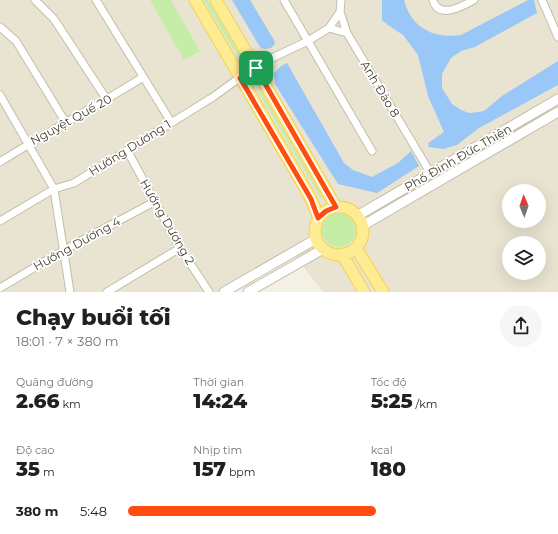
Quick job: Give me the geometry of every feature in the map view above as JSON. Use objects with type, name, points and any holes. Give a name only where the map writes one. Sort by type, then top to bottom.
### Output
[{"type":"main road","points":[[195,0],[308,193],[318,218]]},
{"type":"main road","points":[[216,0],[336,207]]},
{"type":"main road","points":[[336,207],[348,209],[360,221],[362,238],[356,248],[342,254],[332,254],[323,249],[316,239],[315,228],[318,218],[326,211],[336,207]]},
{"type":"main road","points":[[356,248],[382,292]]},
{"type":"main road","points":[[342,254],[364,292]]},
{"type":"street","points":[[35,0],[54,18],[107,100]]},
{"type":"street","points":[[96,0],[171,122]]},
{"type":"street","name":"Anh Đào 8","points":[[341,0],[340,12],[347,33],[431,174]]},
{"type":"street","points":[[433,0],[438,8],[444,11],[458,9],[474,0]]},
{"type":"street","points":[[542,0],[558,35]]},
{"type":"street","points":[[287,2],[372,151]]},
{"type":"street","points":[[340,12],[329,28],[347,33]]},
{"type":"street","points":[[0,26],[16,41],[66,123]]},
{"type":"street","name":"Hướng Dương 1","points":[[0,221],[54,189],[74,183],[272,58],[308,41],[329,28]]},
{"type":"street","name":"Nguyệt Quế 20","points":[[0,162],[28,144],[107,100],[143,77]]},
{"type":"street","points":[[1,99],[54,189],[70,292]]},
{"type":"street","name":"Phố Đinh Đức Thiện","points":[[360,221],[410,186],[558,99]]},
{"type":"street","name":"Phố Đinh Đức Thiện","points":[[360,221],[415,195],[558,112]]},
{"type":"street","name":"Hướng Dương 2","points":[[126,150],[180,248],[209,292]]},
{"type":"street","points":[[410,186],[415,195]]},
{"type":"street","name":"Hướng Dương 4","points":[[0,288],[64,250],[154,202]]},
{"type":"street","points":[[224,292],[316,239]]},
{"type":"street","points":[[108,292],[180,248]]},
{"type":"street","points":[[248,292],[323,249]]},
{"type":"shaded area","points":[[0,0],[558,0],[558,292],[323,292],[295,256],[233,292],[0,292]]},
{"type":"green space","points":[[150,0],[171,0],[200,51],[184,60]]},
{"type":"green space","points":[[204,0],[208,0],[241,57],[238,57]]},
{"type":"green space","points":[[261,92],[322,197],[321,198],[259,93]]},
{"type":"green space","points":[[339,213],[351,218],[356,230],[351,242],[339,247],[327,242],[322,230],[327,218]]},
{"type":"water","points":[[232,0],[250,0],[274,40],[275,44],[271,48],[264,49],[260,47]]},
{"type":"water","points":[[382,0],[404,0],[407,10],[412,18],[425,30],[451,36],[461,35],[528,0],[534,0],[537,13],[475,47],[461,51],[451,58],[442,74],[442,88],[452,104],[469,113],[484,111],[502,96],[558,61],[558,85],[479,128],[457,145],[443,149],[429,147],[428,143],[444,132],[428,96],[418,55],[403,35],[382,20]]},
{"type":"water","points":[[287,63],[344,163],[353,170],[372,177],[398,163],[411,151],[419,166],[377,193],[338,184],[275,84],[274,73],[281,66]]},
{"type":"route","points":[[256,68],[336,207],[326,211],[318,218],[311,199],[259,108],[240,78],[256,68]]}]
